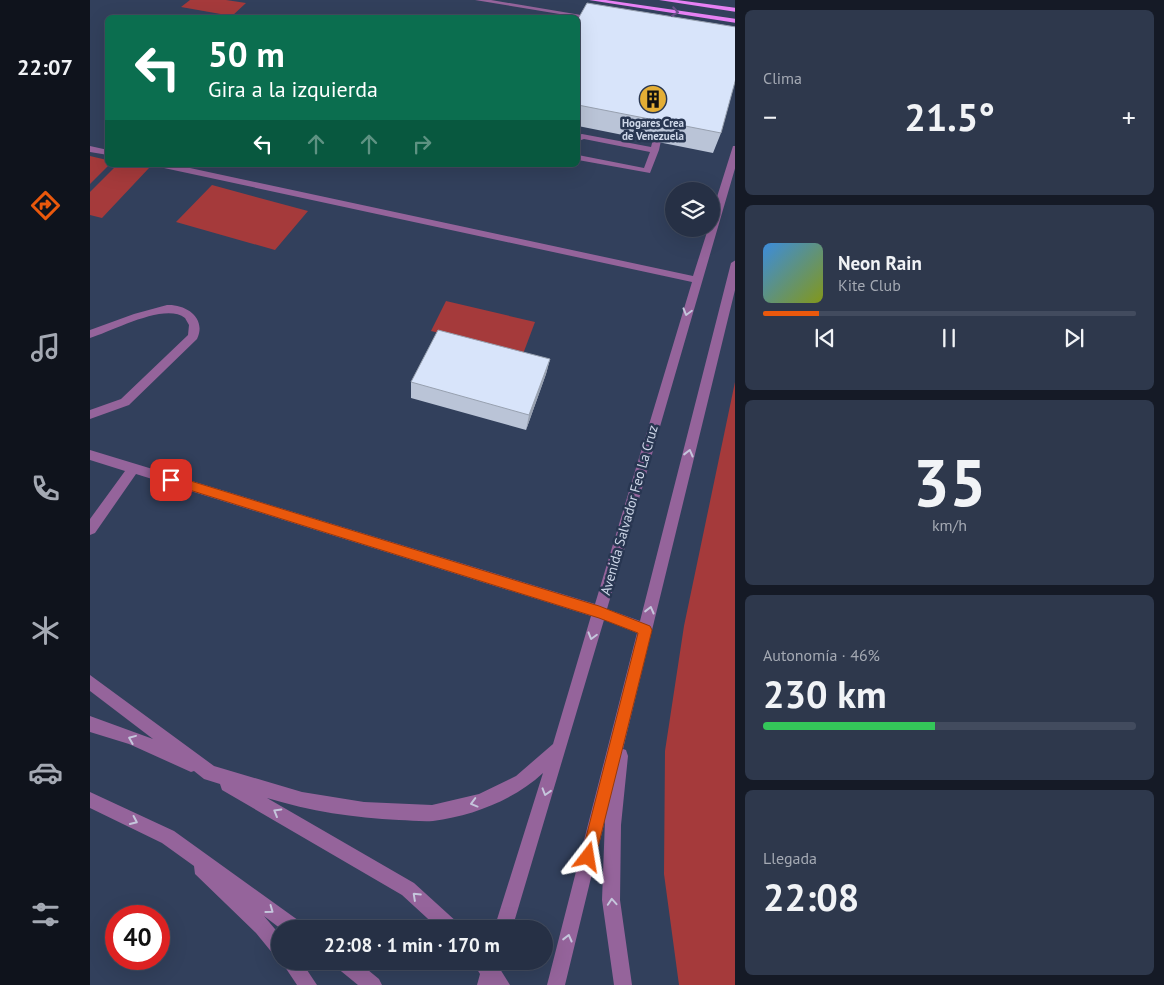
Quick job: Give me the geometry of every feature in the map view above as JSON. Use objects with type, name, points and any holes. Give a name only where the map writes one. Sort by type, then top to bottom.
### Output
[{"type":"main road","points":[[592,0],[735,21]]},
{"type":"main road","points":[[662,0],[735,10]]},
{"type":"street","points":[[478,0],[574,15]]},
{"type":"street","points":[[580,16],[600,19]]},
{"type":"street","points":[[580,158],[647,171],[655,150],[662,115]]},
{"type":"street","points":[[580,137],[655,150]]},
{"type":"street","name":"Avenida Salvador Feo La Cruz","points":[[506,920],[559,749],[696,280],[731,179],[735,148]]},
{"type":"street","points":[[90,149],[105,152]]},
{"type":"street","points":[[173,167],[696,280]]},
{"type":"street","points":[[556,985],[735,262]]},
{"type":"street","points":[[90,334],[168,309],[187,314],[191,318],[195,330],[193,336],[125,402],[90,415]]},
{"type":"street","points":[[90,455],[599,612],[645,630]]},
{"type":"street","points":[[90,529],[134,468]]},
{"type":"street","points":[[90,682],[210,773],[302,800],[364,810],[432,814],[480,802],[522,782],[559,749]]},
{"type":"street","points":[[623,985],[611,900],[613,825],[625,711]]},
{"type":"street","points":[[90,724],[130,738],[210,773],[408,889],[442,920]]},
{"type":"street","points":[[90,800],[168,837],[283,920]]},
{"type":"street","points":[[168,837],[262,927],[271,938]]},
{"type":"street","points":[[297,970],[308,985]]},
{"type":"street","points":[[354,970],[373,985]]},
{"type":"shaded area","points":[[190,0],[226,0],[246,3],[233,15],[181,7]]},
{"type":"shaded area","points":[[90,156],[105,160],[105,167],[107,167],[90,184]]},
{"type":"shaded area","points":[[115,167],[149,168],[102,218],[90,215],[90,192]]},
{"type":"shaded area","points":[[212,185],[308,211],[275,250],[176,222]]},
{"type":"shaded area","points":[[446,301],[535,322],[523,354],[431,331]]},
{"type":"shaded area","points":[[735,382],[735,985],[679,985],[664,874],[665,751],[684,626]]},
{"type":"building","name":"Hogares Crea de Venezuela","points":[[587,3],[735,27],[735,82],[721,133],[580,105],[580,15]]},
{"type":"building","points":[[438,330],[550,359],[529,415],[411,382]]},
{"type":"place","name":"Hogares Crea de Venezuela","points":[[653,99]]},
{"type":"route","points":[[171,480],[599,612],[645,630],[588,857]]}]
